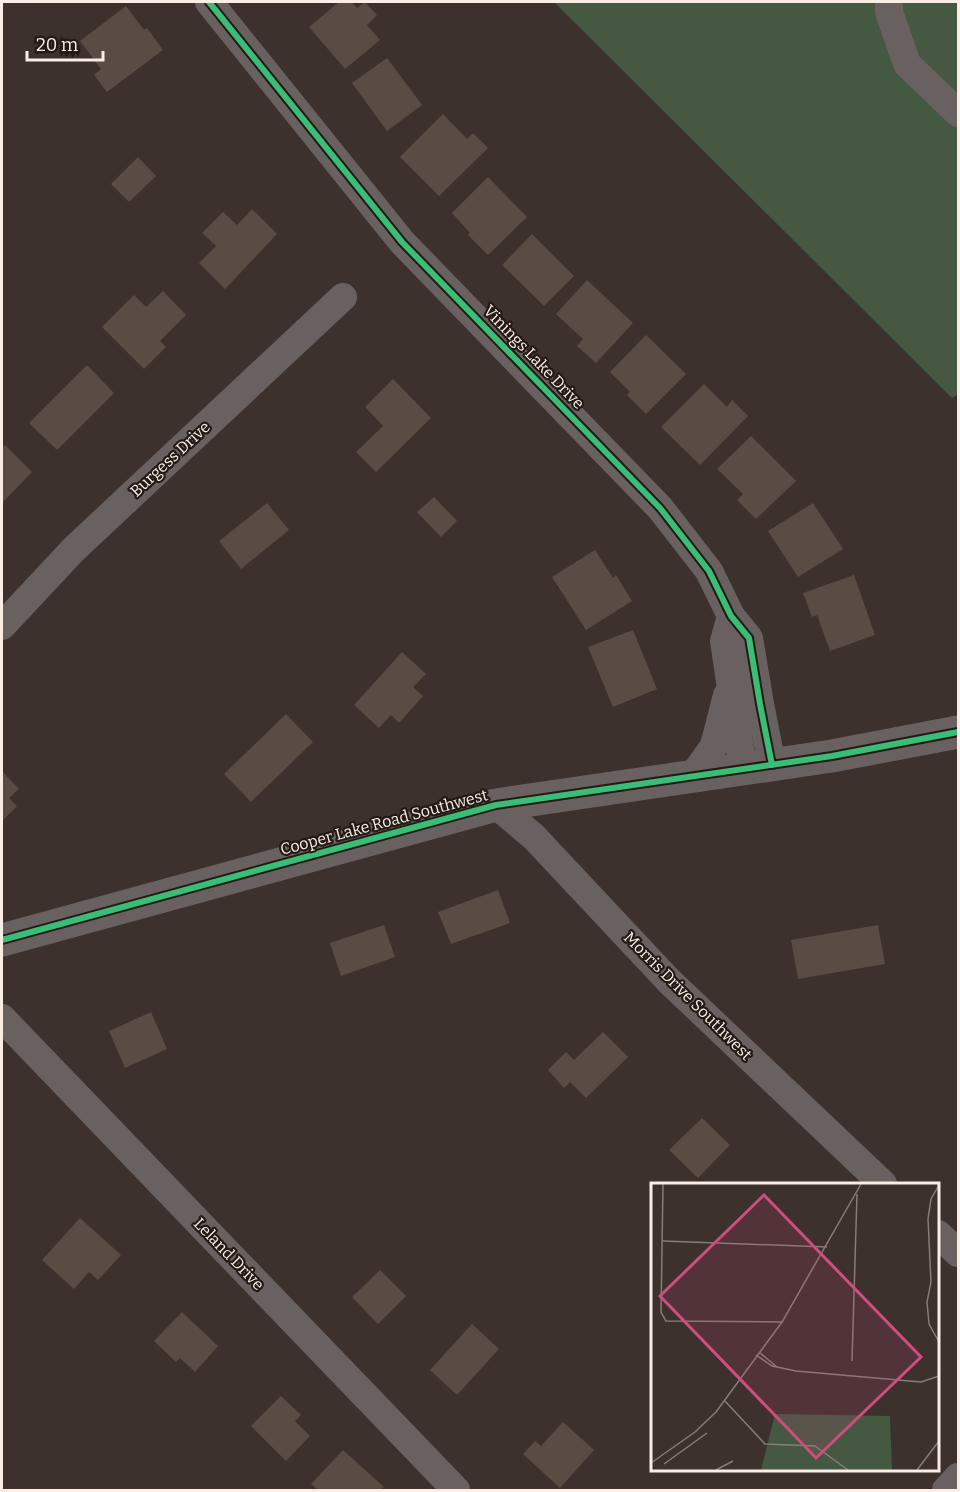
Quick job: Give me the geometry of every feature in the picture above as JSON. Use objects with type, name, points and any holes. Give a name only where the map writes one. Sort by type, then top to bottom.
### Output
[{"type":"street","name":"Vinings Lake Drive","points":[[209,2],[402,242],[660,508],[709,571],[731,616],[749,638],[760,704],[758,767]]},
{"type":"street","points":[[889,2],[889,12],[908,64],[958,113]]},
{"type":"street","name":"Burgess Drive","points":[[2,626],[73,550],[344,297]]},
{"type":"street","points":[[731,616],[724,641],[730,678],[758,767]]},
{"type":"street","points":[[692,777],[714,746],[730,678]]},
{"type":"street","name":"Cooper Lake Road Southwest","points":[[2,940],[496,805],[832,756],[958,732]]},
{"type":"street","name":"Morris Drive Southwest","points":[[496,805],[534,837],[669,981],[882,1183]]},
{"type":"street","name":"Leland Drive","points":[[2,1018],[456,1491]]},
{"type":"street","points":[[939,1235],[958,1254]]},
{"type":"street","points":[[946,1491],[958,1477]]},
{"type":"green space","points":[[554,2],[958,2],[958,394],[952,398]]},
{"type":"building","points":[[339,2],[352,2],[357,8],[365,2],[377,15],[367,25],[380,40],[345,69],[309,27]]},
{"type":"building","points":[[126,6],[144,30],[147,28],[163,50],[107,92],[94,75],[101,69],[80,41]]},
{"type":"building","points":[[387,58],[422,105],[387,131],[352,83]]},
{"type":"building","points":[[443,114],[467,139],[473,133],[488,148],[439,196],[400,157]]},
{"type":"building","points":[[138,157],[156,176],[129,202],[111,184]]},
{"type":"building","points":[[488,177],[527,217],[488,255],[468,235],[470,233],[452,213]]},
{"type":"building","points":[[252,209],[277,234],[225,289],[199,263],[216,246],[202,233],[223,212],[237,225]]},
{"type":"building","points":[[532,234],[574,276],[544,306],[502,265]]},
{"type":"building","points":[[587,280],[633,323],[596,363],[577,346],[583,339],[556,314]]},
{"type":"building","points":[[163,291],[186,315],[160,341],[166,347],[144,369],[102,327],[134,295],[146,307]]},
{"type":"building","points":[[646,335],[686,374],[646,414],[627,395],[630,392],[610,372]]},
{"type":"building","points":[[87,365],[114,393],[57,450],[29,423]]},
{"type":"building","points":[[393,379],[431,418],[376,472],[356,452],[383,426],[365,407]]},
{"type":"building","points":[[704,384],[727,407],[732,400],[748,416],[700,465],[661,427]]},
{"type":"building","points":[[751,436],[796,481],[756,519],[737,500],[743,494],[717,469]]},
{"type":"building","points":[[5,445],[32,472],[2,503],[2,448]]},
{"type":"building","points":[[434,497],[457,521],[441,537],[417,512]]},
{"type":"building","points":[[267,503],[289,530],[241,569],[219,541]]},
{"type":"building","points":[[813,503],[843,549],[798,577],[768,531]]},
{"type":"building","points":[[595,550],[613,578],[616,575],[632,601],[586,630],[552,577]]},
{"type":"building","points":[[854,575],[875,635],[830,651],[817,615],[812,617],[803,593]]},
{"type":"building","points":[[633,630],[657,689],[613,707],[588,647]]},
{"type":"building","points":[[402,652],[426,674],[413,687],[423,696],[399,723],[391,715],[379,728],[354,705]]},
{"type":"building","points":[[286,714],[313,742],[251,802],[224,774]]},
{"type":"building","points":[[2,771],[19,789],[9,798],[17,806],[2,821]]},
{"type":"building","points":[[498,890],[510,923],[451,944],[438,912]]},
{"type":"building","points":[[384,925],[395,957],[341,976],[330,943]]},
{"type":"building","points":[[878,925],[885,964],[798,979],[791,940]]},
{"type":"building","points":[[151,1012],[167,1049],[125,1068],[109,1031]]},
{"type":"building","points":[[603,1032],[628,1057],[586,1098],[570,1082],[564,1088],[548,1070],[566,1052],[574,1060]]},
{"type":"building","points":[[702,1118],[730,1145],[698,1178],[669,1150]]},
{"type":"building","points":[[80,1218],[121,1255],[98,1280],[89,1272],[74,1289],[42,1260]]},
{"type":"building","points":[[380,1270],[406,1296],[378,1324],[352,1297]]},
{"type":"building","points":[[182,1312],[218,1346],[195,1372],[180,1358],[176,1362],[154,1341]]},
{"type":"building","points":[[472,1324],[499,1349],[457,1395],[430,1370]]},
{"type":"building","points":[[281,1396],[301,1415],[295,1421],[310,1436],[286,1461],[251,1426]]},
{"type":"building","points":[[563,1422],[594,1450],[560,1488],[523,1454],[535,1441],[541,1446]]},
{"type":"building","points":[[343,1450],[384,1487],[381,1490],[318,1490],[311,1484]]},
{"type":"cycle path","points":[[209,2],[402,242],[660,508],[709,571],[731,616],[749,638],[772,765]]},
{"type":"cycle path","points":[[2,940],[496,805],[832,756],[958,732]]}]
